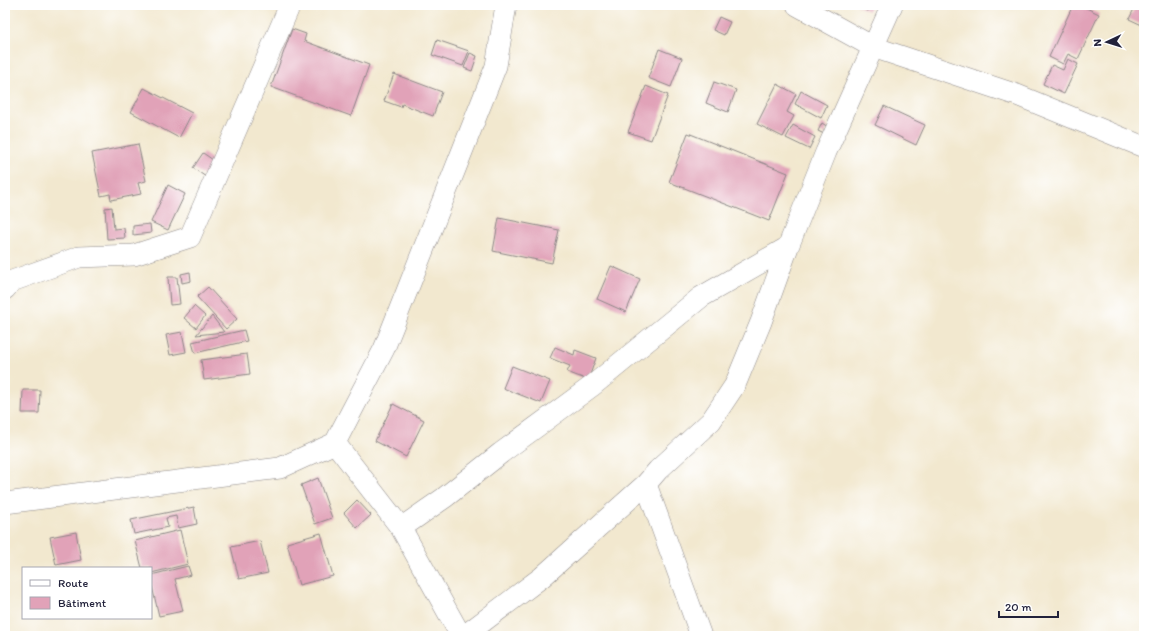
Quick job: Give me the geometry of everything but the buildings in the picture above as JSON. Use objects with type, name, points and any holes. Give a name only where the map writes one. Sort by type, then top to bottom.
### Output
[{"type":"street","points":[[5,289],[12,281],[79,257],[134,255],[190,237],[290,5]]},
{"type":"street","points":[[5,503],[280,468],[335,443],[384,349],[496,66],[506,5]]},
{"type":"street","points":[[797,5],[873,47],[1017,95],[1144,147]]},
{"type":"street","points":[[464,636],[542,577],[646,484],[658,470],[711,421],[735,385],[761,322],[788,247],[826,152],[892,5]]},
{"type":"street","points":[[401,528],[444,498],[500,452],[592,386],[701,297],[788,247]]},
{"type":"street","points":[[335,443],[401,528],[461,636]]},
{"type":"street","points":[[646,484],[700,636]]}]
